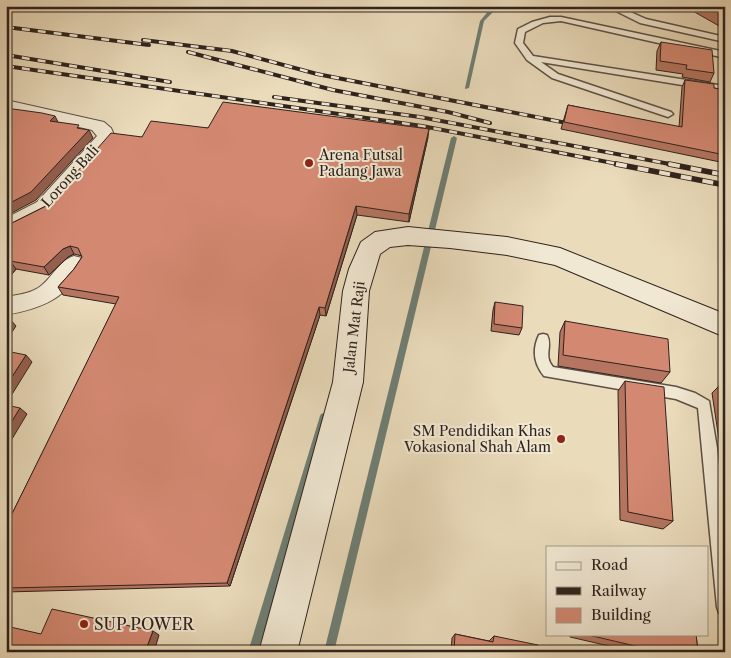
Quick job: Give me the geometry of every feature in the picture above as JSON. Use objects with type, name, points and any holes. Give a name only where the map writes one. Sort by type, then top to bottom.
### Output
[{"type":"street","name":"Lorong Bali","points":[[6,105],[98,126],[105,132],[106,137],[44,207],[6,227]]},
{"type":"street","name":"Jalan Mat Raji","points":[[278,652],[348,382],[356,291],[362,268],[370,250],[384,238],[408,236],[507,246],[560,257],[725,326]]},
{"type":"street","points":[[6,306],[32,301],[50,293],[74,264]]},
{"type":"lane","points":[[610,6],[643,21],[725,40]]},
{"type":"lane","points":[[668,114],[554,76],[530,58],[519,43],[521,31],[532,24],[546,19],[561,19],[725,55]]},
{"type":"lane","points":[[530,58],[725,90]]},
{"type":"lane","points":[[543,339],[540,356],[542,365],[548,372],[676,394],[690,397],[704,405],[724,602]]},
{"type":"building","points":[[711,6],[725,6],[725,13]]},
{"type":"building","points":[[661,42],[712,50],[714,73],[686,69],[687,65],[660,61]]},
{"type":"building","points":[[685,80],[714,84],[714,88],[725,90],[725,155],[564,122],[568,105],[682,127]]},
{"type":"building","points":[[223,102],[429,129],[409,214],[356,206],[325,308],[319,307],[227,583],[6,588],[6,526],[119,297],[58,287],[82,257],[78,248],[70,246],[63,249],[44,267],[10,261],[6,267],[6,226],[48,205],[111,133],[142,137],[151,121],[208,128]]},
{"type":"building","points":[[6,108],[55,116],[50,121],[79,125],[77,128],[89,130],[31,192],[6,205]]},
{"type":"building","points":[[495,302],[523,306],[522,328],[494,324]]},
{"type":"building","points":[[565,321],[668,339],[670,372],[563,355]]},
{"type":"building","points":[[6,351],[26,355],[6,386]]},
{"type":"building","points":[[625,381],[664,387],[673,521],[628,512]]},
{"type":"building","points":[[722,383],[725,384],[725,403]]},
{"type":"building","points":[[6,405],[20,408],[6,431]]},
{"type":"building","name":"SUP POWER","points":[[52,609],[153,631],[145,652],[6,652],[6,626],[41,634]]},
{"type":"building","points":[[455,634],[493,642],[494,636],[538,645],[538,652],[454,652]]},
{"type":"building","points":[[593,636],[696,636],[698,652],[661,652]]},
{"type":"waterway","points":[[467,88],[482,21],[492,10],[502,6]]},
{"type":"waterway","points":[[329,652],[454,138]]},
{"type":"waterway","points":[[253,652],[324,416]]},
{"type":"railway","points":[[6,27],[149,45]]},
{"type":"railway","points":[[143,40],[232,51],[317,74],[577,125]]},
{"type":"railway","points":[[188,52],[333,90],[448,112],[490,123]]},
{"type":"railway","points":[[6,55],[170,82]]},
{"type":"railway","points":[[6,66],[422,126],[623,165]]},
{"type":"railway","points":[[274,97],[420,117],[675,165]]},
{"type":"railway","points":[[616,164],[725,185]]},
{"type":"railway","points":[[669,164],[725,175]]},
{"type":"place","name":"Arena Futsal Padang Jawa","points":[[309,163]]},
{"type":"place","name":"SM Pendidikan Khas Vokasional Shah Alam","points":[[561,439]]},
{"type":"place","name":"SUP POWER","points":[[84,624]]}]
